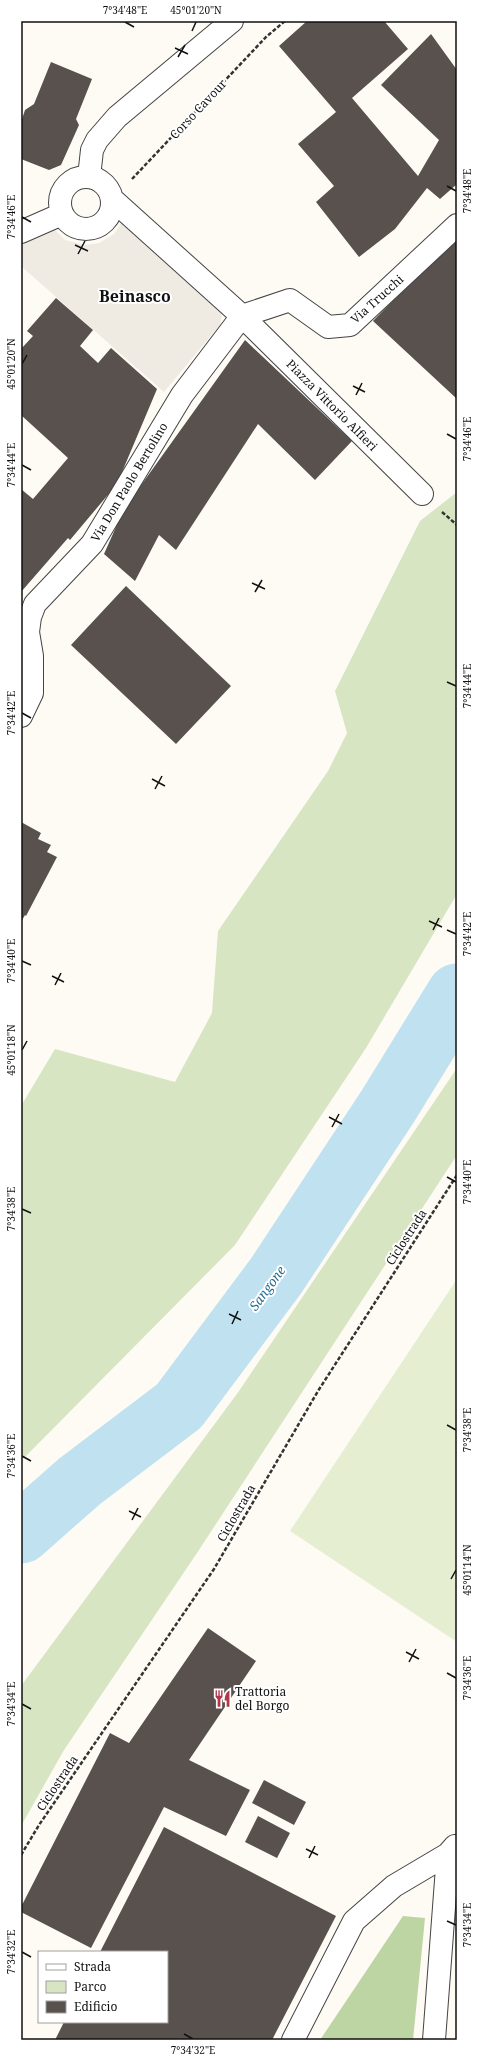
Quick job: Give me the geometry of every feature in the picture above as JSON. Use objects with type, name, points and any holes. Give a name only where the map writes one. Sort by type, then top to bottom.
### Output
[{"type":"street","points":[[89,177],[92,150],[97,140],[117,117],[232,21]]},
{"type":"street","points":[[89,177],[104,184],[110,192],[112,200],[109,217],[104,223],[95,228],[86,230],[74,226],[62,214],[60,199],[67,186],[78,178],[89,177]]},
{"type":"street","name":"Piazza Vittorio Alfieri","points":[[112,200],[242,316],[422,494]]},
{"type":"street","points":[[21,232],[62,214]]},
{"type":"street","name":"Via Trucchi","points":[[242,316],[290,300],[328,328],[350,325],[457,225]]},
{"type":"street","name":"Via Don Paolo Bertolino","points":[[21,716],[32,693],[32,656],[28,632],[30,616],[35,604],[92,544],[182,395],[242,316]]},
{"type":"street","points":[[293,2040],[354,1921],[394,1886],[453,1849]]},
{"type":"street","points":[[434,2040],[453,1849]]},
{"type":"path","name":"Corso Cavour","points":[[112,200],[266,37],[285,21]]},
{"type":"path","name":"Ciclostrada","points":[[21,1855],[39,1825],[214,1569],[318,1391],[457,1175]]},
{"type":"green space","points":[[457,492],[457,894],[366,1048],[235,1245],[21,1461],[21,1106],[55,1049],[175,1082],[212,1013],[218,931],[328,771],[347,733],[335,691],[420,521]]},
{"type":"green space","points":[[457,1068],[457,1155],[197,1553],[64,1750],[21,1826],[21,1686],[239,1391]]},
{"type":"green space","points":[[457,1279],[457,1642],[290,1531]]},
{"type":"green space","points":[[403,1916],[425,1918],[413,2040],[320,2040]]},
{"type":"shaded area","points":[[122,222],[218,309],[222,315],[220,325],[164,392],[21,266],[21,243],[52,227],[65,240],[85,245],[99,243],[114,234]]},
{"type":"building","points":[[307,21],[384,21],[408,49],[352,98],[418,176],[439,140],[381,85],[431,34],[457,70],[457,184],[440,199],[427,188],[395,229],[359,257],[316,202],[334,186],[298,144],[336,112],[279,46]]},
{"type":"building","points":[[51,62],[92,79],[76,119],[79,125],[61,165],[49,170],[21,159],[21,122],[25,110],[34,104]]},
{"type":"building","points":[[457,235],[457,399],[373,321]]},
{"type":"building","points":[[56,298],[93,330],[80,346],[98,363],[111,348],[157,389],[117,484],[70,540],[68,538],[21,592],[21,489],[33,499],[68,458],[21,415],[21,349],[33,336],[27,331]]},
{"type":"building","points":[[245,340],[352,441],[315,480],[258,424],[176,550],[159,535],[135,581],[104,554],[124,509]]},
{"type":"building","points":[[126,586],[231,686],[176,744],[71,645]]},
{"type":"building","points":[[21,822],[41,833],[38,839],[51,845],[47,852],[57,857],[26,916],[25,915],[21,922]]},
{"type":"building","points":[[208,1628],[256,1661],[189,1760],[250,1790],[226,1836],[164,1807],[91,1948],[21,1912],[21,1907],[110,1733],[129,1743]]},
{"type":"building","points":[[264,1780],[306,1802],[294,1825],[252,1803]]},
{"type":"building","points":[[258,1816],[290,1833],[277,1858],[245,1842]]},
{"type":"building","points":[[164,1827],[336,1916],[272,2040],[55,2040],[64,2023],[168,2023],[168,1951],[101,1951]]},
{"type":"waterway","name":"Sangone","points":[[21,1533],[80,1481],[179,1406],[276,1276],[388,1106],[457,994]]},
{"type":"place","name":"Trattoria del Borgo","points":[[222,1698]]},
{"type":"district","name":"Beinasco","points":[[135,296]]}]
